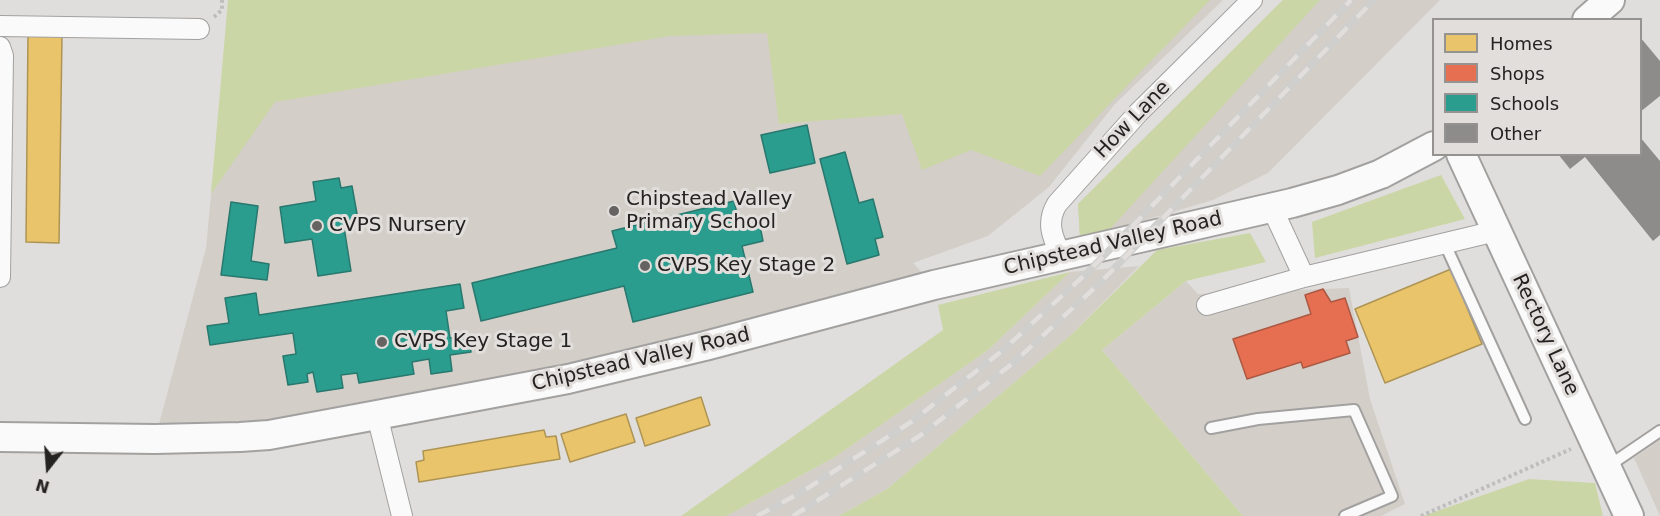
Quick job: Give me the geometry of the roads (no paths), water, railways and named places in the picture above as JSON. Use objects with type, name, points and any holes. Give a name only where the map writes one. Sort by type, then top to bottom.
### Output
[{"type":"main road","points":[[1589,18],[1610,0]]},
{"type":"main road","name":"Chipstead Valley Road","points":[[0,437],[155,439],[269,435],[568,379],[705,346],[934,285],[1272,208],[1358,183],[1381,174],[1432,147]]},
{"type":"main road","name":"Rectory Lane","points":[[1462,156],[1629,516]]},
{"type":"street","name":"How Lane","points":[[1061,255],[1050,227],[1050,214],[1057,204],[1138,113],[1252,0]]},
{"type":"street","points":[[0,26],[199,29]]},
{"type":"street","points":[[0,47],[3,56],[0,277]]},
{"type":"street","points":[[1272,208],[1305,277]]},
{"type":"street","points":[[1208,304],[1305,277],[1497,231]]},
{"type":"street","points":[[377,415],[402,516]]},
{"type":"lane","points":[[1445,244],[1525,419]]},
{"type":"lane","points":[[1211,428],[1258,419],[1354,410],[1392,496],[1345,516]]},
{"type":"lane","points":[[1607,467],[1660,431]]},
{"type":"railway","points":[[757,516],[800,493],[911,422],[1002,351],[1089,271],[1351,0]]},
{"type":"railway","points":[[793,516],[921,435],[1013,363],[1100,283],[1374,0]]},
{"type":"place","name":"Chipstead Valley Primary School","points":[[614,211]]},
{"type":"place","name":"CVPS Nursery","points":[[317,226]]},
{"type":"place","name":"CVPS Key Stage 2","points":[[645,266]]},
{"type":"place","name":"CVPS Key Stage 1","points":[[382,342]]}]
